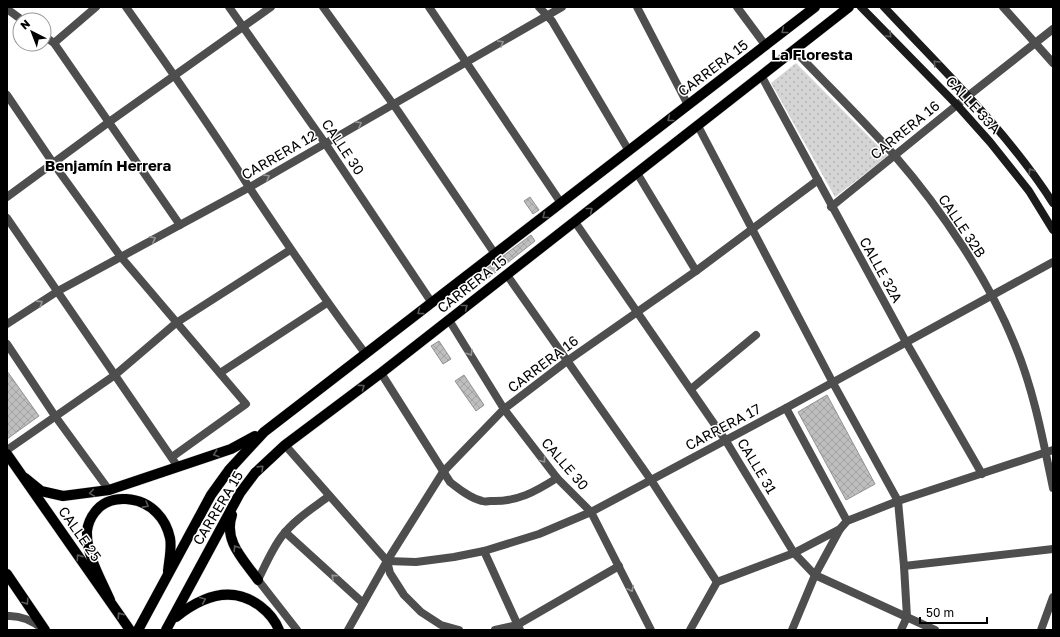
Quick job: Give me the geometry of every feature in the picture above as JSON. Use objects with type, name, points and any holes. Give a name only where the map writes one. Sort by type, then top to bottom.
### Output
[{"type":"main road","name":"CARRERA 15","points":[[138,630],[211,495],[229,470],[264,432],[815,7]]},
{"type":"main road","name":"CARRERA 15","points":[[168,626],[236,501],[255,473],[286,445],[762,77],[849,7]]},
{"type":"main road","name":"CALLE 33A","points":[[862,7],[957,105],[990,142],[1029,191],[1053,230]]},
{"type":"main road","name":"CALLE 33A","points":[[884,7],[968,96],[1025,163],[1053,204]]},
{"type":"main road","points":[[25,478],[41,491],[64,496],[109,490],[231,449],[264,432]]},
{"type":"main road","name":"CALLE 25","points":[[7,454],[130,630]]},
{"type":"main road","points":[[110,600],[93,559],[88,538],[88,527],[91,518],[97,509],[107,502],[118,499],[137,501],[153,510],[162,519],[167,529],[170,543],[167,576]]},
{"type":"main road","points":[[236,501],[229,524],[230,538],[258,580]]},
{"type":"main road","points":[[7,574],[44,630]]},
{"type":"main road","points":[[168,626],[189,606],[213,596],[228,594],[242,597],[255,603],[266,611],[274,620],[279,630]]},
{"type":"street","points":[[96,7],[54,43],[180,225]]},
{"type":"street","points":[[126,7],[250,187],[290,250],[327,303],[365,353]]},
{"type":"street","name":"CALLE 30","points":[[229,7],[325,143],[432,302]]},
{"type":"street","points":[[7,197],[270,7]]},
{"type":"street","points":[[323,7],[394,105],[495,254]]},
{"type":"street","points":[[429,7],[561,203]]},
{"type":"street","points":[[540,7],[552,21],[629,151]]},
{"type":"street","name":"CARRERA 12","points":[[7,324],[58,291],[250,187],[562,7]]},
{"type":"street","points":[[637,7],[688,106]]},
{"type":"street","points":[[737,7],[766,46]]},
{"type":"street","points":[[1003,7],[1053,63]]},
{"type":"street","name":"CARRERA 16","points":[[831,207],[1053,29]]},
{"type":"street","name":"CALLE 32B","points":[[795,51],[894,156],[951,229],[991,295],[1015,344],[1024,370],[1049,452],[1053,488]]},
{"type":"street","name":"CALLE 32A","points":[[762,77],[831,207],[982,474]]},
{"type":"street","points":[[7,95],[53,163],[121,257],[246,404],[172,457]]},
{"type":"street","points":[[698,126],[833,383],[898,501],[907,617],[901,630]]},
{"type":"street","points":[[637,174],[696,271]]},
{"type":"street","name":"CARRERA 16","points":[[348,630],[387,561],[443,472],[504,409],[567,361],[696,271],[818,180]]},
{"type":"street","points":[[7,218],[178,467]]},
{"type":"street","name":"CALLE 31","points":[[575,222],[726,440],[794,553],[815,575],[934,630]]},
{"type":"street","points":[[7,450],[115,375],[176,323],[290,250]]},
{"type":"street","name":"CARRERA 17","points":[[387,561],[416,562],[454,558],[484,551],[539,534],[591,512],[833,383],[1053,262]]},
{"type":"street","points":[[507,275],[651,480],[717,582]]},
{"type":"street","points":[[220,373],[327,303]]},
{"type":"street","name":"CALLE 30","points":[[449,320],[504,409],[557,478],[591,512],[652,630]]},
{"type":"street","points":[[691,389],[756,335]]},
{"type":"street","points":[[7,344],[55,416],[109,490]]},
{"type":"street","points":[[381,373],[443,472],[450,482],[463,492],[481,501],[505,502],[525,496],[542,488],[557,478]]},
{"type":"street","points":[[786,408],[847,521]]},
{"type":"street","points":[[286,445],[387,561],[390,573],[404,595],[421,612],[441,625],[460,630]]},
{"type":"street","points":[[792,630],[815,575],[840,529],[847,521],[898,501],[1049,452]]},
{"type":"street","points":[[297,630],[258,580],[277,543],[285,532],[329,496]]},
{"type":"street","points":[[690,630],[717,582],[794,553],[840,529]]},
{"type":"street","points":[[285,532],[363,602]]},
{"type":"street","points":[[904,566],[1053,549]]},
{"type":"street","points":[[484,551],[519,627]]},
{"type":"street","points":[[495,630],[519,627],[619,566]]},
{"type":"street","points":[[1041,630],[1053,597]]},
{"type":"street","points":[[7,616],[22,618],[33,622],[44,630]]},
{"type":"street","points":[[274,620],[283,630]]},
{"type":"shaded area","points":[[796,63],[888,156],[835,197],[771,83]]},
{"type":"building","points":[[530,197],[539,210],[533,214],[524,201]]},
{"type":"building","points":[[531,235],[535,241],[487,279],[482,272]]},
{"type":"building","points":[[439,341],[451,359],[443,364],[431,346]]},
{"type":"building","points":[[7,371],[39,416],[7,439]]},
{"type":"building","points":[[464,375],[484,405],[476,411],[455,381]]},
{"type":"building","points":[[827,395],[875,484],[846,500],[798,412]]},
{"type":"district","name":"La Floresta","points":[[812,55]]},
{"type":"district","name":"Benjamín Herrera","points":[[108,166]]}]
